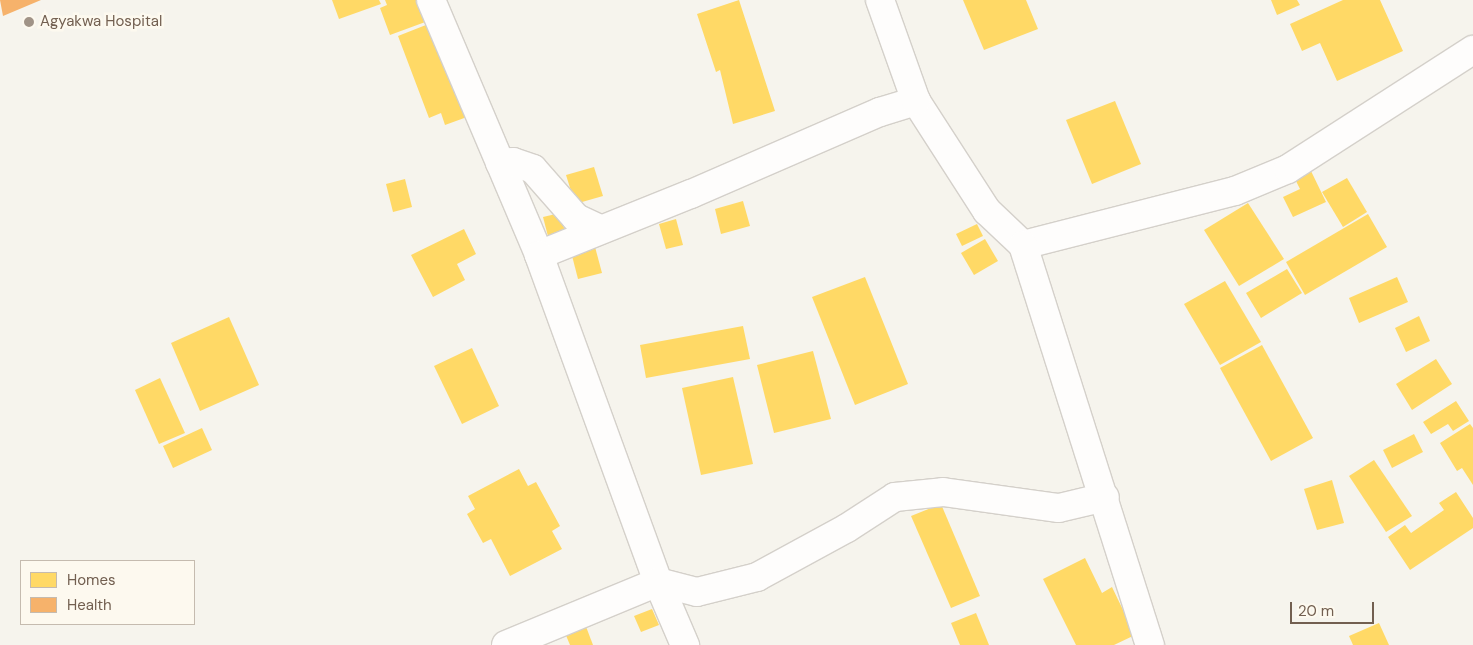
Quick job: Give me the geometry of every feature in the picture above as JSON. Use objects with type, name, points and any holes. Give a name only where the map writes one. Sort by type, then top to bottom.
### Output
[{"type":"street","points":[[431,0],[539,255],[658,582],[685,645]]},
{"type":"street","points":[[880,0],[916,101],[987,211],[1023,244],[1105,497],[1150,645]]},
{"type":"street","points":[[1023,244],[1235,191],[1288,169],[1388,107],[1473,50]]},
{"type":"street","points":[[539,255],[691,194],[880,112],[916,101]]},
{"type":"street","points":[[500,163],[512,162],[533,169],[576,218],[600,229]]},
{"type":"street","points":[[506,645],[658,582],[697,592],[756,577],[847,528],[895,497],[943,492],[1059,508],[1105,497]]},
{"type":"building: Homes","points":[[332,0],[379,0],[381,4],[339,19]]},
{"type":"building: Homes","points":[[385,0],[420,0],[428,21],[390,35],[380,8],[387,5]]},
{"type":"building: Homes","points":[[739,0],[775,111],[733,124],[720,70],[716,72],[697,14]]},
{"type":"building: Homes","points":[[963,0],[1026,0],[1038,29],[984,50]]},
{"type":"building: Homes","points":[[1271,0],[1297,0],[1300,5],[1277,15]]},
{"type":"building: Homes","points":[[1343,0],[1380,0],[1403,51],[1337,81],[1320,43],[1302,51],[1290,24]]},
{"type":"building: Homes","points":[[431,23],[467,117],[445,125],[441,113],[429,118],[398,36]]},
{"type":"building: Homes","points":[[1115,101],[1141,164],[1092,184],[1066,120]]},
{"type":"building: Homes","points":[[594,167],[603,196],[575,204],[566,175]]},
{"type":"building: Homes","points":[[1311,171],[1326,202],[1293,217],[1283,197],[1300,189],[1295,179]]},
{"type":"building: Homes","points":[[1347,178],[1367,212],[1343,227],[1322,192]]},
{"type":"building: Homes","points":[[405,179],[412,207],[393,212],[386,184]]},
{"type":"building: Homes","points":[[743,201],[750,226],[721,234],[715,209]]},
{"type":"building: Homes","points":[[1248,203],[1284,259],[1239,286],[1204,230]]},
{"type":"building: Homes","points":[[560,213],[567,239],[550,244],[543,217]]},
{"type":"building: Homes","points":[[1368,214],[1387,247],[1305,295],[1286,262]]},
{"type":"building: Homes","points":[[676,219],[683,245],[666,249],[659,224]]},
{"type":"building: Homes","points":[[977,224],[983,236],[962,246],[956,234]]},
{"type":"building: Homes","points":[[464,229],[476,254],[457,264],[465,280],[433,297],[411,255]]},
{"type":"building: Homes","points":[[985,239],[998,261],[974,275],[961,253]]},
{"type":"building: Homes","points":[[594,243],[602,273],[578,279],[570,248]]},
{"type":"building: Homes","points":[[1287,269],[1302,293],[1261,318],[1246,293]]},
{"type":"building: Homes","points":[[865,277],[908,384],[855,405],[812,297]]},
{"type":"building: Homes","points":[[1397,277],[1408,302],[1359,323],[1349,298]]},
{"type":"building: Homes","points":[[1225,281],[1261,342],[1220,365],[1184,304]]},
{"type":"building: Homes","points":[[1419,316],[1430,341],[1406,352],[1395,328]]},
{"type":"building: Homes","points":[[229,317],[259,385],[200,411],[171,343]]},
{"type":"building: Homes","points":[[743,326],[750,359],[646,378],[640,345]]},
{"type":"building: Homes","points":[[1262,345],[1313,438],[1271,461],[1220,368]]},
{"type":"building: Homes","points":[[472,348],[499,406],[462,424],[434,366]]},
{"type":"building: Homes","points":[[813,351],[831,419],[774,433],[757,365]]},
{"type":"building: Homes","points":[[1436,359],[1452,384],[1412,410],[1396,384]]},
{"type":"building: Homes","points":[[733,377],[753,464],[701,475],[682,388]]},
{"type":"building: Homes","points":[[160,378],[185,433],[159,444],[135,390]]},
{"type":"building: Homes","points":[[1456,401],[1469,421],[1453,431],[1448,424],[1431,434],[1423,422]]},
{"type":"building: Homes","points":[[1470,424],[1473,428],[1473,485],[1462,468],[1457,471],[1440,443]]},
{"type":"building: Homes","points":[[202,428],[212,450],[173,468],[163,446]]},
{"type":"building: Homes","points":[[1414,434],[1423,452],[1392,468],[1383,450]]},
{"type":"building: Homes","points":[[1374,460],[1412,516],[1386,532],[1349,476]]},
{"type":"building: Homes","points":[[519,469],[528,486],[536,482],[560,526],[552,531],[562,549],[510,576],[491,539],[483,543],[467,514],[475,509],[468,496]]},
{"type":"building: Homes","points":[[1332,480],[1344,523],[1317,530],[1304,489]]},
{"type":"building: Homes","points":[[1456,492],[1473,518],[1473,528],[1410,570],[1388,537],[1405,525],[1411,533],[1444,510],[1439,503]]},
{"type":"building: Homes","points":[[941,504],[980,596],[951,608],[911,516]]},
{"type":"building: Homes","points":[[1085,558],[1102,593],[1112,587],[1135,635],[1114,645],[1076,645],[1043,579]]},
{"type":"building: Homes","points":[[652,609],[659,625],[641,632],[634,616]]},
{"type":"building: Homes","points":[[976,613],[989,645],[960,645],[951,623]]},
{"type":"building: Homes","points":[[1379,623],[1389,645],[1353,645],[1349,636]]},
{"type":"building: Homes","points":[[585,624],[593,645],[570,645],[565,633]]},
{"type":"building: Health","points":[[0,0],[41,0],[3,16]]},
{"type":"place","name":"Agyakwa Hospital","points":[[29,22]]}]
